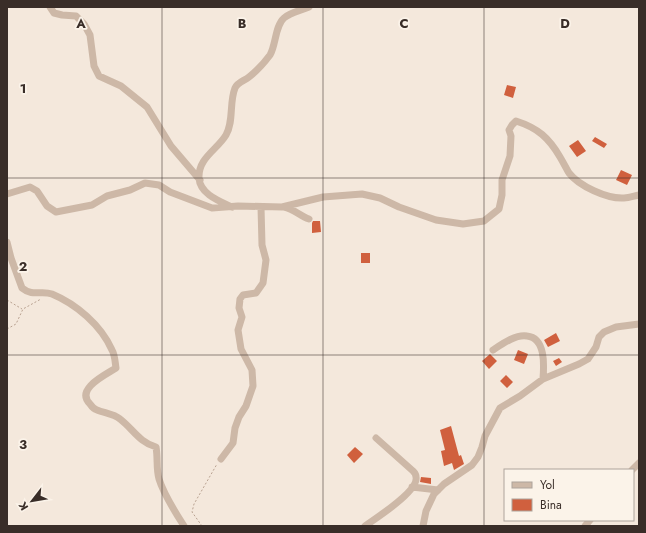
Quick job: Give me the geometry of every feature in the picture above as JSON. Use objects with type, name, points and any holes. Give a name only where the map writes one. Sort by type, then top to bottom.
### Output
[{"type":"street","points":[[50,7],[54,13],[76,16],[84,24],[90,35],[94,66],[99,76],[121,86],[147,107],[171,146],[200,181],[200,184],[210,196],[232,207]]},
{"type":"street","points":[[200,181],[200,170],[202,163],[207,155],[220,143],[231,124],[236,87],[239,83],[256,71],[270,54],[282,19],[299,9],[309,7]]},
{"type":"street","points":[[282,207],[323,197],[362,194],[380,198],[399,207],[436,220],[463,224],[484,221],[499,209],[502,195],[502,180],[510,156],[511,136],[509,130],[516,121],[527,124],[539,131],[548,139],[552,143],[570,174],[584,186],[602,194],[623,198],[639,195]]},
{"type":"street","points":[[7,194],[30,187],[37,191],[48,206],[56,212],[92,205],[107,196],[130,190],[146,182],[159,185],[170,192],[212,208],[282,207],[290,208],[301,216],[309,219]]},
{"type":"street","points":[[221,459],[233,442],[235,428],[246,406],[253,386],[252,370],[241,349],[238,330],[242,317],[239,308],[240,299],[243,295],[256,293],[260,290],[265,276],[266,260],[262,245],[261,207]]},
{"type":"street","points":[[7,242],[22,288],[33,294],[50,294],[73,306],[88,317],[105,337],[113,350],[116,368],[100,378],[87,389],[85,396],[87,402],[95,410],[119,418],[147,444],[156,448],[159,477],[162,486],[184,526]]},
{"type":"street","points":[[424,526],[426,511],[438,490],[444,484],[472,465],[478,457],[485,436],[500,408],[520,396],[543,379],[588,359],[596,347],[599,337],[604,332],[616,327],[639,324]]},
{"type":"street","points":[[492,350],[513,339],[526,335],[531,337],[537,342],[542,351],[544,366],[543,379]]},
{"type":"street","points":[[365,526],[394,506],[410,491],[416,481],[416,476],[413,471],[376,438]]},
{"type":"street","points":[[412,487],[438,490]]},
{"type":"path","points":[[7,329],[16,324],[23,309],[50,294]]},
{"type":"path","points":[[7,300],[23,309]]},
{"type":"path","points":[[202,526],[192,512],[194,504],[221,459]]},
{"type":"building","points":[[507,85],[516,87],[513,98],[504,95]]},
{"type":"building","points":[[595,137],[607,144],[604,148],[592,141]]},
{"type":"building","points":[[578,140],[586,151],[577,157],[569,146]]},
{"type":"building","points":[[621,170],[632,175],[627,185],[616,180]]},
{"type":"building","points":[[313,221],[320,221],[321,232],[312,233]]},
{"type":"building","points":[[361,253],[370,253],[370,263],[361,263]]},
{"type":"building","points":[[556,333],[560,341],[548,347],[544,340]]},
{"type":"building","points":[[518,350],[528,354],[524,364],[514,360]]},
{"type":"building","points":[[490,354],[497,361],[489,369],[482,361]]},
{"type":"building","points":[[559,358],[562,362],[556,366],[553,361]]},
{"type":"building","points":[[506,375],[513,382],[507,388],[500,381]]},
{"type":"building","points":[[451,426],[459,456],[461,455],[464,464],[454,470],[452,463],[444,466],[441,451],[445,450],[440,430]]},
{"type":"building","points":[[355,447],[363,454],[354,463],[347,455]]},
{"type":"building","points":[[421,477],[431,478],[431,484],[420,482]]}]
